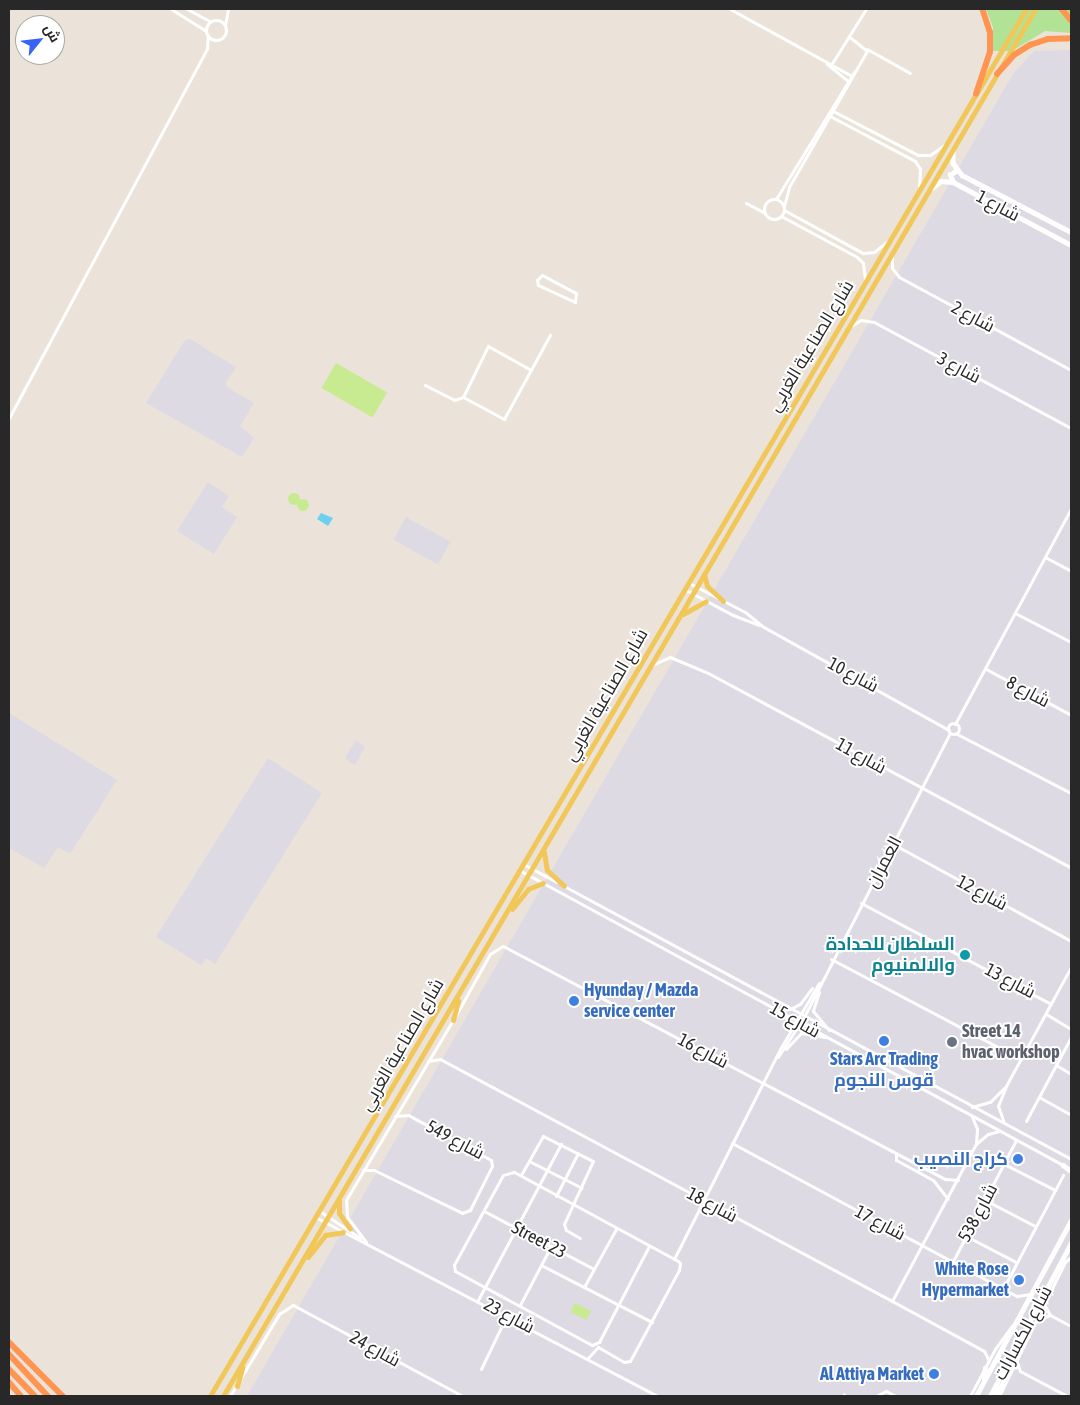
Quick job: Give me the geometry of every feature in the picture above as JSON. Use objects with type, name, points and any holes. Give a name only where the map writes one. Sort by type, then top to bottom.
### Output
[{"type":"highway","points":[[976,94],[990,52],[990,33],[982,9]]},
{"type":"highway","points":[[1062,9],[1071,20]]},
{"type":"highway","points":[[996,74],[1014,55],[1030,45],[1048,39],[1071,38]]},
{"type":"highway","points":[[9,1342],[63,1396]]},
{"type":"highway","points":[[9,1354],[48,1396]]},
{"type":"highway","points":[[9,1369],[35,1396]]},
{"type":"highway","points":[[9,1382],[21,1396]]},
{"type":"main road","name":"شارع الصناعية الغربي","points":[[210,1396],[317,1218],[687,582],[1026,9]]},
{"type":"main road","name":"شارع الصناعية الغربي","points":[[223,1396],[505,916],[534,870],[704,573],[1035,9]]},
{"type":"main road","points":[[704,573],[707,586],[723,601]]},
{"type":"main road","points":[[680,615],[706,601]]},
{"type":"main road","points":[[545,849],[545,866],[564,886]]},
{"type":"main road","points":[[505,916],[528,889],[543,883]]},
{"type":"main road","points":[[453,1020],[459,994]]},
{"type":"main road","points":[[339,1197],[339,1214],[350,1229]]},
{"type":"main road","points":[[301,1265],[325,1235],[343,1232]]},
{"type":"main road","points":[[237,1386],[244,1361]]},
{"type":"street","points":[[171,9],[218,39]]},
{"type":"street","points":[[187,9],[211,21],[216,20],[227,11]]},
{"type":"street","points":[[730,9],[826,64],[849,81]]},
{"type":"street","points":[[831,65],[866,9]]},
{"type":"street","points":[[9,418],[207,48],[224,35],[227,11]]},
{"type":"street","points":[[216,20],[225,26]]},
{"type":"street","points":[[207,48],[211,21]]},
{"type":"street","points":[[850,37],[867,49],[910,73]]},
{"type":"street","points":[[781,216],[786,192],[830,110],[855,72],[867,49]]},
{"type":"street","points":[[826,64],[852,76]]},
{"type":"street","points":[[756,207],[776,199],[829,115],[834,112],[849,81]]},
{"type":"street","points":[[830,110],[918,155],[930,155],[944,146]]},
{"type":"street","points":[[829,115],[915,161],[921,174],[919,188]]},
{"type":"street","points":[[925,194],[941,182],[953,182],[951,174],[957,170],[952,159],[954,146]]},
{"type":"street","name":"شارع 1","points":[[957,170],[1071,232]]},
{"type":"street","name":"شارع 1","points":[[953,182],[1071,245]]},
{"type":"street","points":[[776,199],[784,208],[818,231],[867,254],[888,241]]},
{"type":"street","points":[[767,214],[768,202]]},
{"type":"street","points":[[746,203],[756,207],[772,218],[781,216],[861,260],[865,282]]},
{"type":"street","points":[[816,236],[818,231]]},
{"type":"street","name":"شارع 2","points":[[892,251],[892,268],[902,278],[1071,370]]},
{"type":"street","points":[[542,274],[563,284],[576,293],[573,304],[544,289],[537,280],[542,274]]},
{"type":"street","name":"شارع 3","points":[[847,328],[861,320],[874,322],[1071,428]]},
{"type":"street","points":[[463,397],[504,419],[550,335]]},
{"type":"street","points":[[425,384],[454,400],[463,397],[488,346],[530,370]]},
{"type":"street","points":[[953,724],[960,718],[1071,509]]},
{"type":"street","points":[[1046,557],[1071,572]]},
{"type":"street","name":"شارع 10","points":[[687,582],[745,612],[762,626]]},
{"type":"street","name":"شارع 10","points":[[684,589],[762,626],[943,724],[949,731],[956,734]]},
{"type":"street","points":[[1015,613],[1071,642]]},
{"type":"street","name":"شارع 11","points":[[650,667],[666,656],[679,660],[1071,868]]},
{"type":"street","name":"شارع 8","points":[[986,669],[1071,715]]},
{"type":"street","points":[[960,718],[959,728],[966,737]]},
{"type":"street","name":"شارع 10","points":[[943,724],[953,724],[959,728]]},
{"type":"street","name":"العمران","points":[[948,741],[949,731],[953,724]]},
{"type":"street","name":"العمران","points":[[782,1050],[798,1014],[819,983],[948,741],[956,734],[959,728]]},
{"type":"street","points":[[956,734],[966,737],[1071,793]]},
{"type":"street","name":"شارع 12","points":[[893,844],[1071,941]]},
{"type":"street","name":"شارع 15","points":[[522,864],[972,1108],[1071,1159]]},
{"type":"street","name":"شارع 15","points":[[519,870],[1063,1165]]},
{"type":"street","name":"شارع 13","points":[[861,903],[1051,1004]]},
{"type":"street","name":"شارع الصناعية الغربي","points":[[366,1242],[345,1208],[346,1200],[453,1020],[492,950],[502,946],[511,949]]},
{"type":"street","name":"شارع 16","points":[[511,949],[896,1154],[945,1179],[958,1180]]},
{"type":"street","points":[[831,959],[1021,1059]]},
{"type":"street","points":[[1004,1124],[998,1109],[1006,1086],[1071,967]]},
{"type":"street","points":[[790,1010],[800,1004],[816,988]]},
{"type":"street","points":[[816,988],[813,1011],[830,1031]]},
{"type":"street","name":"العمران","points":[[674,1259],[701,1199],[778,1057],[804,1017],[816,988]]},
{"type":"street","points":[[778,1010],[790,1026],[782,1050]]},
{"type":"street","points":[[1046,1014],[1071,1029]]},
{"type":"street","points":[[782,1050],[801,1032],[826,1037]]},
{"type":"street","points":[[1026,1121],[1071,1037]]},
{"type":"street","points":[[427,1061],[440,1059],[435,1048]]},
{"type":"street","name":"شارع 18","points":[[440,1059],[984,1352]]},
{"type":"street","points":[[1056,1065],[1071,1074]]},
{"type":"street","points":[[972,1108],[990,1102],[1006,1086]]},
{"type":"street","points":[[1039,1097],[1071,1115]]},
{"type":"street","name":"شارع 549","points":[[402,1104],[408,1115]]},
{"type":"street","name":"شارع 549","points":[[363,1170],[374,1170],[462,1213],[470,1210],[492,1166],[491,1160],[408,1115],[395,1116]]},
{"type":"street","points":[[970,1115],[976,1124],[976,1144]]},
{"type":"street","points":[[892,1301],[976,1144],[988,1134],[999,1131]]},
{"type":"street","points":[[520,1176],[543,1136],[578,1153],[594,1164],[564,1226],[580,1238]]},
{"type":"street","name":"شارع 538","points":[[952,1262],[1016,1140]]},
{"type":"street","name":"شارع 17","points":[[732,1143],[1003,1289],[1020,1297],[1031,1294]]},
{"type":"street","points":[[478,1300],[561,1144]]},
{"type":"street","points":[[556,1196],[578,1153]]},
{"type":"street","name":"شارع 16","points":[[896,1154],[896,1160],[933,1180],[948,1198]]},
{"type":"street","points":[[369,1159],[374,1170]]},
{"type":"street","points":[[529,1161],[582,1188]]},
{"type":"street","points":[[1004,1164],[1054,1190]]},
{"type":"street","points":[[1063,1165],[1071,1170]]},
{"type":"street","points":[[588,1358],[598,1347],[629,1362],[680,1270],[680,1263],[674,1259],[511,1171],[502,1175],[454,1267],[458,1273],[486,1286],[594,1345],[618,1305],[649,1246]]},
{"type":"street","points":[[1003,1289],[1063,1175]]},
{"type":"street","points":[[985,1200],[1035,1226]]},
{"type":"street","name":"Street 23","points":[[484,1211],[594,1269]]},
{"type":"street","name":"شارع 23","points":[[320,1212],[350,1229],[360,1239]]},
{"type":"street","name":"شارع 23","points":[[317,1218],[507,1315],[658,1396]]},
{"type":"street","name":"شارع الكسارات","points":[[976,1396],[1071,1220]]},
{"type":"street","points":[[584,1288],[616,1228]]},
{"type":"street","points":[[966,1236],[1016,1262]]},
{"type":"street","name":"شارع الكسارات","points":[[990,1396],[1071,1243]]},
{"type":"street","points":[[520,1305],[551,1246]]},
{"type":"street","points":[[1020,1351],[1028,1342],[1065,1262],[1071,1257]]},
{"type":"street","points":[[541,1265],[652,1322]]},
{"type":"street","name":"شارع 24","points":[[237,1386],[279,1314],[288,1306],[300,1307],[462,1396]]},
{"type":"street","points":[[1045,1306],[1050,1315],[1071,1326]]},
{"type":"street","points":[[481,1369],[507,1315]]},
{"type":"street","points":[[1039,1319],[1050,1315]]},
{"type":"street","points":[[999,1396],[1020,1351],[1030,1320]]},
{"type":"street","points":[[970,1396],[995,1349],[1014,1324]]},
{"type":"street","points":[[989,1361],[984,1352],[995,1349]]},
{"type":"street","points":[[1016,1358],[1020,1371]]},
{"type":"street","points":[[983,1383],[985,1368]]},
{"type":"street","points":[[1008,1374],[1020,1371],[1068,1396]]},
{"type":"street","points":[[994,1396],[1003,1384]]},
{"type":"street","points":[[230,1396],[237,1386]]},
{"type":"street","points":[[876,1396],[886,1391],[896,1396]]},
{"type":"shaded area","points":[[1071,50],[1071,1396],[247,1396],[1013,74],[1034,51]]},
{"type":"shaded area","points":[[190,339],[236,367],[226,382],[227,387],[254,403],[240,426],[254,438],[242,457],[146,403],[185,340]]},
{"type":"shaded area","points":[[208,482],[229,496],[222,507],[237,517],[214,554],[177,531]]},
{"type":"shaded area","points":[[406,517],[451,542],[438,564],[393,540]]},
{"type":"shaded area","points":[[9,713],[117,780],[70,854],[58,847],[44,868],[9,848]]},
{"type":"shaded area","points":[[356,740],[365,747],[355,765],[345,758]]},
{"type":"shaded area","points":[[268,758],[322,793],[215,964],[206,958],[201,965],[156,937]]},
{"type":"green space","points":[[986,9],[1071,9],[1071,33],[1045,31],[1012,51],[993,51],[993,27]]},
{"type":"green space","points":[[336,363],[387,392],[373,418],[322,388]]},
{"type":"green space","points":[[294,493],[300,499],[294,505],[288,499]]},
{"type":"green space","points":[[303,499],[309,505],[303,511],[297,505]]},
{"type":"green space","points":[[575,1303],[591,1311],[586,1320],[570,1312]]},
{"type":"water","points":[[321,513],[333,518],[328,526],[317,519]]},
{"type":"place","name":"السلطان للحدادة والالمنيوم","points":[[965,955]]},
{"type":"place","name":"Hyunday / Mazda service center","points":[[574,1001]]},
{"type":"place","name":"Stars Arc Trading قوس النجوم","points":[[884,1041]]},
{"type":"place","name":"Street 14 hvac workshop","points":[[952,1042]]},
{"type":"place","name":"كراج النصيب","points":[[1018,1159]]},
{"type":"place","name":"White Rose Hypermarket","points":[[1019,1280]]},
{"type":"place","name":"Al Attiya Market","points":[[934,1374]]}]
